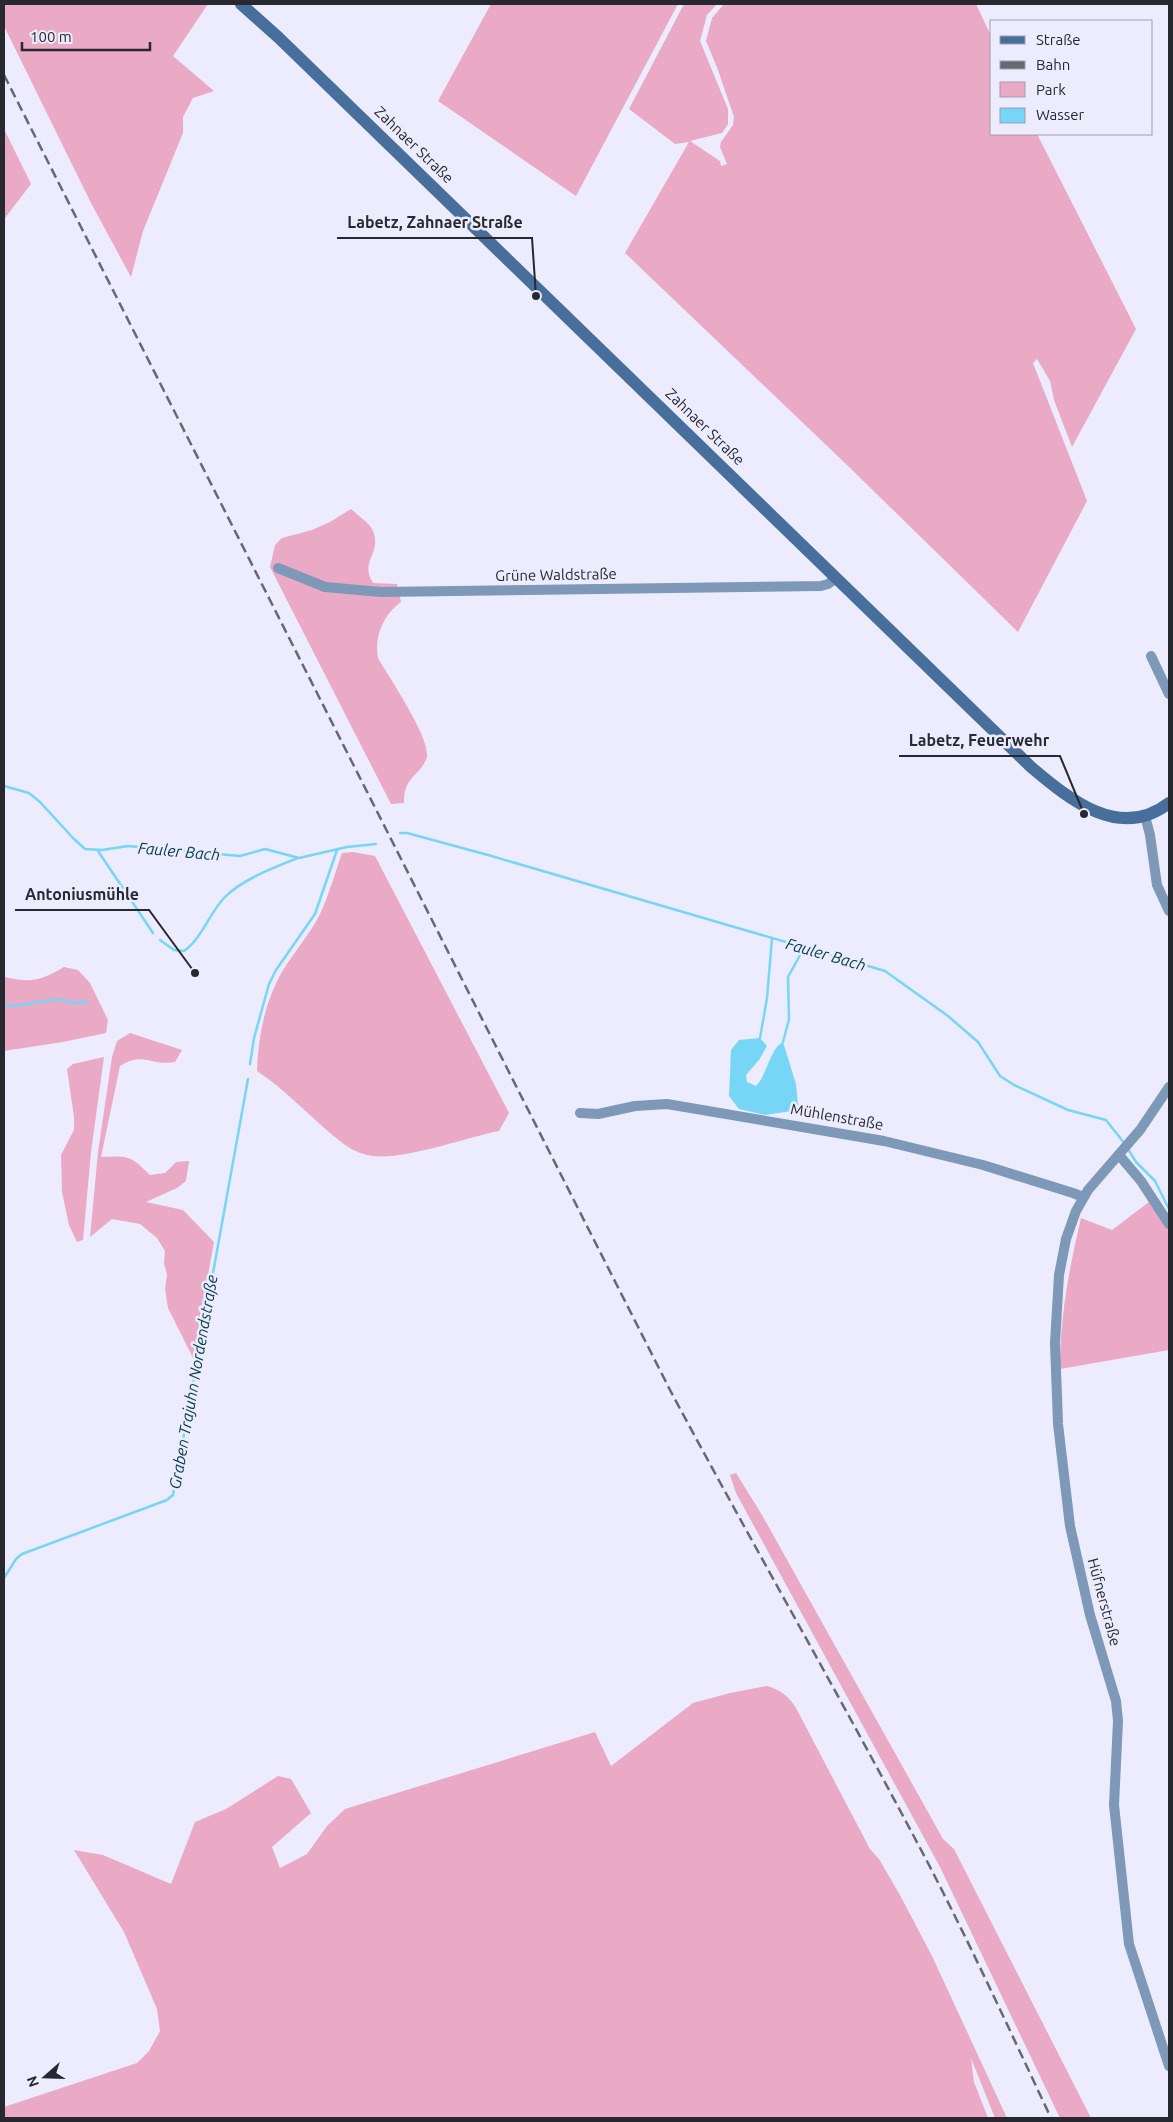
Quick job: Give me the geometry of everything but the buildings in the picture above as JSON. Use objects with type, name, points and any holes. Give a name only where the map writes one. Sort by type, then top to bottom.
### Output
[{"type":"main road","name":"Zahnaer Straße","points":[[242,4],[285,43],[1012,749],[1046,779],[1083,804],[1108,816],[1129,820],[1145,816],[1169,803]]},
{"type":"street","name":"Grüne Waldstraße","points":[[278,568],[325,587],[381,592],[821,586],[828,584],[836,578]]},
{"type":"street","points":[[1151,656],[1169,694]]},
{"type":"street","points":[[1145,816],[1152,845],[1157,885],[1169,911]]},
{"type":"street","name":"Hüfnerstraße","points":[[1169,1087],[1133,1140],[1083,1197],[1070,1228],[1059,1275],[1055,1343],[1058,1431],[1076,1556],[1090,1615],[1116,1701],[1118,1721],[1114,1805],[1129,1944],[1169,2066]]},
{"type":"street","name":"Mühlenstraße","points":[[580,1112],[598,1114],[635,1106],[668,1104],[769,1120],[884,1141],[983,1165],[1074,1192],[1083,1197]]},
{"type":"street","points":[[1120,1153],[1142,1181],[1169,1224]]},
{"type":"green space","points":[[4,4],[208,4],[173,56],[214,91],[193,98],[183,117],[183,133],[143,231],[131,277],[91,203],[4,26]]},
{"type":"green space","points":[[491,4],[678,4],[576,196],[438,101]]},
{"type":"green space","points":[[684,4],[717,4],[707,15],[700,41],[728,109],[728,124],[722,133],[690,141],[720,161],[721,166],[727,164],[720,147],[721,142],[733,125],[734,117],[706,41],[712,18],[724,4],[976,4],[990,34],[990,135],[1038,135],[1136,329],[1072,447],[1054,400],[1050,381],[1037,359],[1033,363],[1087,501],[1018,632],[847,465],[625,253],[689,142],[675,144],[629,109]]},
{"type":"green space","points":[[4,129],[31,184],[5,218],[4,216]]},
{"type":"green space","points":[[351,509],[373,531],[375,546],[368,569],[373,583],[397,584],[401,602],[385,619],[379,634],[377,650],[378,658],[417,725],[427,752],[426,760],[408,783],[404,803],[391,804],[270,567],[275,545],[282,538],[312,530]]},
{"type":"green space","points":[[353,852],[375,856],[509,1113],[499,1131],[401,1155],[367,1155],[352,1149],[339,1140],[278,1086],[257,1071],[259,1045],[264,1020],[276,983],[320,914],[342,853]]},
{"type":"green space","points":[[64,967],[78,970],[90,983],[108,1020],[106,1033],[4,1051],[4,977],[21,980],[42,978]]},
{"type":"green space","points":[[130,1033],[182,1050],[175,1062],[166,1063],[141,1059],[120,1066],[101,1157],[128,1158],[150,1175],[165,1173],[176,1162],[189,1161],[186,1181],[177,1188],[146,1202],[183,1210],[214,1242],[193,1358],[168,1308],[165,1289],[167,1275],[164,1263],[165,1251],[157,1238],[140,1224],[112,1219],[90,1237],[98,1152],[112,1057],[117,1041]]},
{"type":"green space","points":[[104,1057],[91,1152],[83,1240],[77,1242],[69,1225],[62,1192],[61,1155],[74,1130],[67,1069],[73,1064]]},
{"type":"green space","points":[[1149,1202],[1169,1228],[1169,1350],[1060,1369],[1060,1349],[1066,1293],[1081,1218],[1112,1230]]},
{"type":"green space","points":[[736,1473],[762,1515],[943,1839],[954,1849],[1091,2118],[1060,2118],[940,1867],[736,1493],[730,1475]]},
{"type":"green space","points":[[767,1686],[784,1694],[796,1708],[870,1849],[879,1859],[901,1897],[932,1956],[1007,2118],[995,2118],[971,2058],[974,2082],[988,2118],[4,2118],[4,2107],[137,2063],[149,2051],[160,2031],[157,2009],[124,1932],[74,1850],[103,1855],[171,1884],[195,1822],[226,1809],[278,1776],[291,1779],[311,1813],[272,1847],[280,1868],[307,1854],[327,1826],[345,1809],[595,1732],[611,1766],[693,1703]]},
{"type":"water","points":[[760,1038],[767,1046],[759,1060],[746,1075],[747,1082],[756,1086],[771,1056],[783,1042],[796,1084],[798,1105],[792,1111],[765,1115],[739,1109],[729,1096],[731,1050],[739,1040]]},
{"type":"waterway","name":"Fauler Bach","points":[[4,786],[29,793],[85,849],[102,850],[128,846],[240,856],[265,849],[299,858],[347,847],[376,844]]},
{"type":"waterway","name":"Fauler Bach","points":[[400,833],[407,833],[488,855],[885,971],[948,1016],[978,1042],[1000,1076],[1014,1085],[1068,1110],[1106,1120],[1125,1144]]},
{"type":"waterway","name":"Graben Trajuhn Nordendstraße","points":[[250,1064],[254,1038],[269,984],[276,970],[315,914],[337,850]]},
{"type":"waterway","points":[[98,851],[153,933]]},
{"type":"waterway","points":[[160,940],[174,950],[184,951],[201,933],[219,904],[231,891],[259,875],[298,858]]},
{"type":"waterway","points":[[760,1038],[767,998],[772,938]]},
{"type":"waterway","points":[[783,1042],[789,1019],[788,977],[804,948]]},
{"type":"waterway","points":[[4,1004],[13,1006],[59,999],[74,1003],[88,1002]]},
{"type":"waterway","name":"Graben Trajuhn Nordendstraße","points":[[4,1578],[16,1559],[22,1554],[167,1500],[173,1495],[248,1079]]},
{"type":"waterway","name":"Fauler Bach","points":[[1128,1149],[1136,1162],[1155,1181],[1169,1209]]},
{"type":"railway","points":[[4,75],[670,1390],[929,1865],[976,1959],[1051,2118]]},
{"type":"place","name":"Labetz, Zahnaer Straße","points":[[536,296]]},
{"type":"place","name":"Labetz, Feuerwehr","points":[[1084,814]]},
{"type":"place","name":"Antoniusmühle","points":[[195,973]]}]
